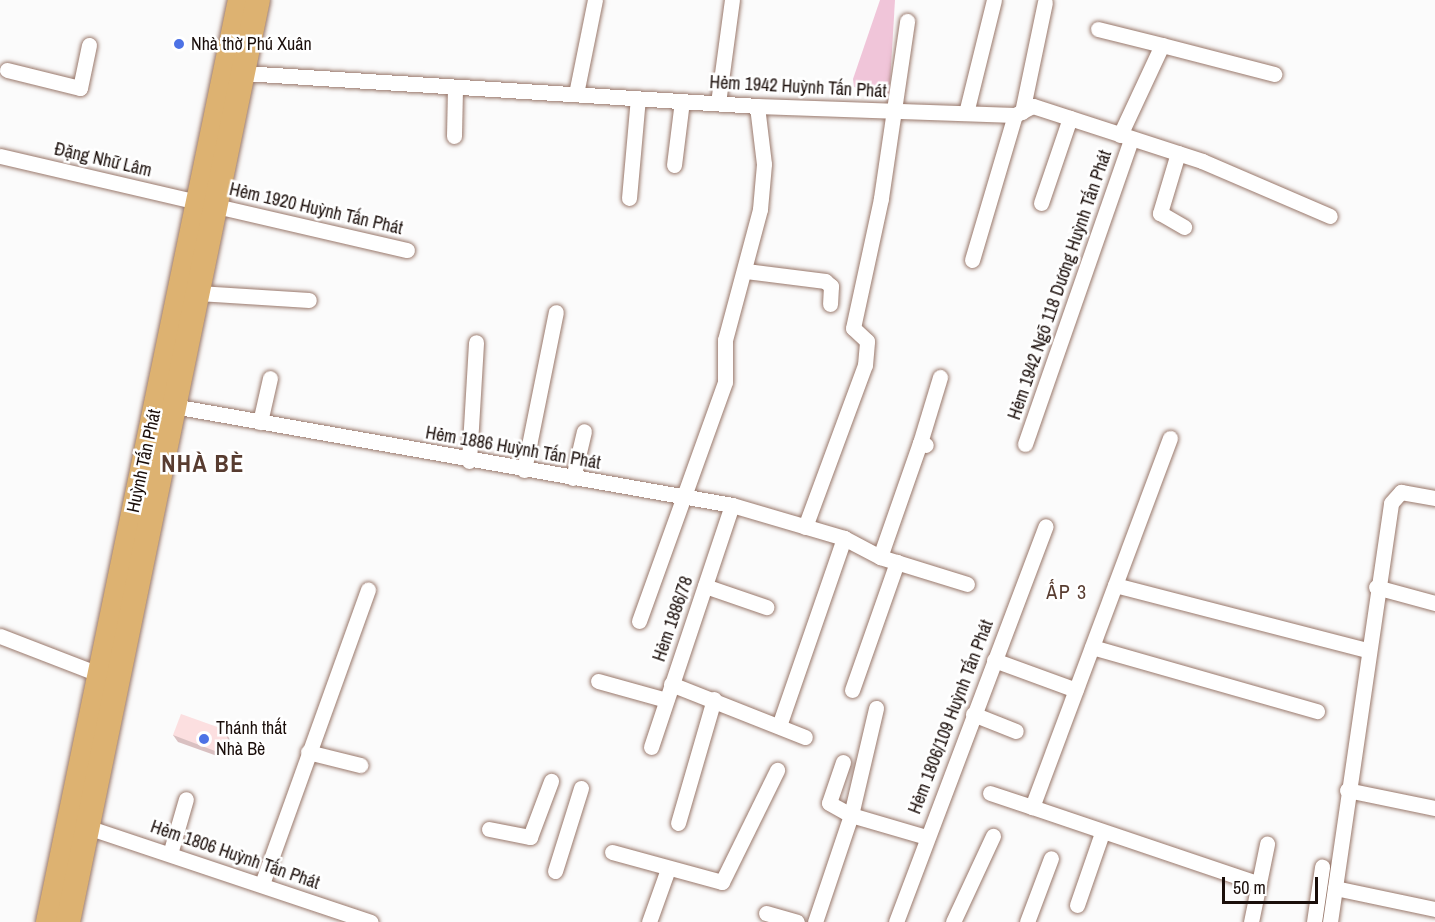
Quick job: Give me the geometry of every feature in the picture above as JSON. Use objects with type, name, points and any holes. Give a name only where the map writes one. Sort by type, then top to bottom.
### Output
[{"type":"main road","name":"Huỳnh Tấn Phát","points":[[68,922],[87,827],[109,678],[206,204],[240,0]]},
{"type":"main road","name":"Huỳnh Tấn Phát","points":[[48,922],[109,678],[173,406],[198,293],[206,204],[243,73],[258,0]]},
{"type":"street","points":[[576,94],[595,0]]},
{"type":"street","points":[[718,103],[732,0]]},
{"type":"street","points":[[966,113],[994,0]]},
{"type":"street","points":[[972,260],[1018,113],[1045,2]]},
{"type":"street","points":[[805,527],[865,365],[867,341],[854,328],[894,110],[907,21]]},
{"type":"street","points":[[1098,29],[1274,74]]},
{"type":"street","points":[[7,70],[80,88],[89,45]]},
{"type":"street","name":"Hẻm 1942 Ngõ 118 Dương Huỳnh Tấn Phát","points":[[1025,444],[1126,137],[1162,45]]},
{"type":"street","name":"Hẻm 1942 Huỳnh Tấn Phát","points":[[243,73],[756,106],[966,113],[1018,113],[1033,106],[1178,153],[1330,216]]},
{"type":"street","points":[[454,136],[455,88]]},
{"type":"street","points":[[629,198],[638,98]]},
{"type":"street","points":[[674,165],[681,101]]},
{"type":"street","points":[[639,621],[725,382],[725,340],[746,271],[764,164],[756,106]]},
{"type":"street","points":[[1041,203],[1070,118]]},
{"type":"street","points":[[1178,153],[1160,213],[1184,227]]},
{"type":"street","name":"Đặng Nhữ Lâm","points":[[0,156],[206,204]]},
{"type":"street","name":"Hẻm 1920 Huỳnh Tấn Phát","points":[[206,204],[407,250]]},
{"type":"street","points":[[746,271],[825,281],[831,286],[830,304]]},
{"type":"street","points":[[198,293],[309,300]]},
{"type":"street","points":[[524,470],[556,312]]},
{"type":"street","points":[[469,461],[476,342]]},
{"type":"street","points":[[880,557],[923,444],[940,377]]},
{"type":"street","points":[[260,422],[270,378]]},
{"type":"street","name":"Hẻm 1886 Huỳnh Tấn Phát","points":[[173,406],[469,461],[732,505],[844,538],[880,557],[967,584]]},
{"type":"street","points":[[573,478],[584,431]]},
{"type":"street","points":[[1032,801],[1170,438]]},
{"type":"street","points":[[1330,922],[1376,587],[1395,495],[1435,498]]},
{"type":"street","name":"Hẻm 1886/78","points":[[651,747],[732,505]]},
{"type":"street","name":"Hẻm 1806/109 Huỳnh Tấn Phát","points":[[896,922],[926,837],[1046,526]]},
{"type":"street","points":[[780,723],[844,538]]},
{"type":"street","points":[[852,690],[897,562]]},
{"type":"street","points":[[1115,585],[1367,650]]},
{"type":"street","points":[[705,586],[766,607]]},
{"type":"street","points":[[1376,587],[1435,603]]},
{"type":"street","points":[[262,884],[368,590]]},
{"type":"street","points":[[0,636],[109,678]]},
{"type":"street","points":[[1092,646],[1317,711]]},
{"type":"street","points":[[994,660],[1076,690]]},
{"type":"street","points":[[598,681],[666,700]]},
{"type":"street","points":[[671,684],[780,723],[805,737]]},
{"type":"street","points":[[678,823],[714,699]]},
{"type":"street","points":[[815,922],[851,815],[876,708]]},
{"type":"street","points":[[973,714],[1016,731]]},
{"type":"street","points":[[308,752],[360,765]]},
{"type":"street","points":[[843,762],[829,806],[851,815],[926,837]]},
{"type":"street","points":[[612,852],[668,868],[725,880],[777,770]]},
{"type":"street","points":[[489,829],[530,837],[551,781]]},
{"type":"street","points":[[555,871],[581,788]]},
{"type":"street","points":[[1347,790],[1435,808]]},
{"type":"street","points":[[990,794],[1032,801],[1102,833],[1260,884]]},
{"type":"street","points":[[170,854],[186,799]]},
{"type":"street","name":"Hẻm 1806 Huỳnh Tấn Phát","points":[[87,827],[371,922]]},
{"type":"street","points":[[1077,905],[1102,833]]},
{"type":"street","points":[[953,922],[993,836]]},
{"type":"street","points":[[1251,922],[1267,844]]},
{"type":"street","points":[[1027,922],[1051,858]]},
{"type":"street","points":[[1314,922],[1322,867]]},
{"type":"street","points":[[649,922],[668,868]]},
{"type":"street","points":[[1335,888],[1435,909]]},
{"type":"street","points":[[766,913],[797,922]]},
{"type":"shaded area","points":[[880,0],[895,0],[889,100],[854,87],[853,79]]},
{"type":"building","name":"Thánh thất Nhà Bè","points":[[181,714],[223,729],[228,739],[215,751],[173,735]]},
{"type":"place","name":"Nhà thờ Phú Xuân","points":[[179,44]]},
{"type":"place","name":"Thánh thất Nhà Bè","points":[[204,739]]},
{"type":"district","name":"NHÀ BÈ","points":[[203,464]]},
{"type":"district","name":"ẤP 3","points":[[1067,591]]}]
